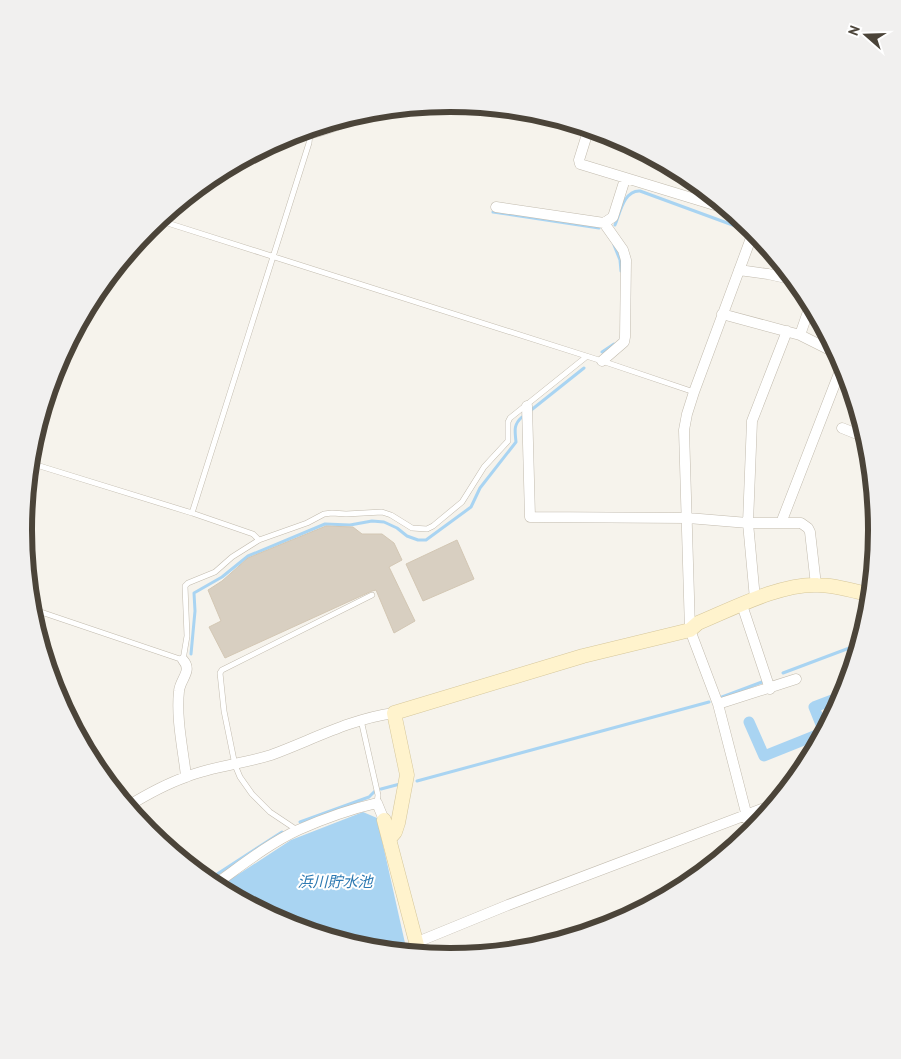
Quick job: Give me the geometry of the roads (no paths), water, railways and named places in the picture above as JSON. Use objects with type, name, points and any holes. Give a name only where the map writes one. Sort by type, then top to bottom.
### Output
[{"type":"street","points":[[587,135],[579,160],[580,164],[714,205]]},
{"type":"street","points":[[496,207],[604,223],[613,217],[625,179]]},
{"type":"street","points":[[602,361],[624,342],[625,337],[626,260],[623,250],[604,223]]},
{"type":"street","points":[[748,823],[718,704],[690,630],[684,430],[686,414],[738,270],[752,240]]},
{"type":"street","points":[[738,270],[784,278]]},
{"type":"street","points":[[800,334],[807,313]]},
{"type":"street","points":[[722,314],[800,334],[826,348]]},
{"type":"street","points":[[754,599],[748,523],[752,421],[786,331]]},
{"type":"street","points":[[781,523],[839,374]]},
{"type":"street","points":[[527,406],[530,517],[688,518],[748,523],[800,523],[808,528],[816,585]]},
{"type":"street","points":[[842,428],[857,434]]},
{"type":"street","points":[[134,803],[186,776],[272,754],[361,720],[394,713],[583,656],[690,630],[698,623],[754,599],[793,588],[816,585],[863,594]]},
{"type":"street","points":[[742,605],[770,688]]},
{"type":"street","points":[[183,660],[188,668],[187,674],[180,685],[179,692],[180,727],[186,776]]},
{"type":"street","points":[[718,704],[796,680]]},
{"type":"street","points":[[390,839],[398,823],[407,775],[394,713]]},
{"type":"street","points":[[222,879],[274,844],[297,831],[360,807],[378,803],[390,839],[417,946]]},
{"type":"street","points":[[420,947],[508,905],[761,809]]},
{"type":"lane","points":[[192,513],[310,136]]},
{"type":"lane","points":[[167,223],[694,392]]},
{"type":"lane","points":[[41,612],[183,660],[187,636],[185,586],[215,572],[232,557],[259,540],[324,514],[382,512],[391,515],[412,528],[427,529],[433,526],[462,502],[484,467],[508,441],[508,422],[510,418],[586,357]]},
{"type":"lane","points":[[38,465],[192,513],[253,534],[259,540]]},
{"type":"lane","points":[[297,831],[270,812],[252,794],[240,777],[235,765],[224,711],[220,673],[222,670],[372,595]]},
{"type":"lane","points":[[361,720],[378,794],[378,803]]},
{"type":"water","name":"浜川貯水池","points":[[363,812],[377,818],[405,945],[342,933],[316,925],[291,916],[226,882],[291,840]]},
{"type":"waterway","points":[[615,225],[626,198],[630,194],[640,191],[739,227]]},
{"type":"waterway","points":[[493,212],[599,228]]},
{"type":"waterway","points":[[614,245],[620,260],[621,271]]},
{"type":"waterway","points":[[602,352],[614,344]]},
{"type":"waterway","points":[[530,411],[584,368]]},
{"type":"waterway","points":[[191,654],[195,611],[194,593],[222,577],[248,556],[325,524],[350,525],[372,521],[384,522],[397,528],[407,536],[418,540],[426,540],[471,507],[480,488],[516,442],[516,426],[522,417]]},
{"type":"waterway","points":[[783,673],[851,647]]},
{"type":"waterway","points":[[722,697],[762,682]]},
{"type":"waterway","points":[[820,723],[814,707],[832,700]]},
{"type":"waterway","points":[[417,781],[709,702]]},
{"type":"waterway","points":[[749,722],[764,756],[813,736]]},
{"type":"waterway","points":[[381,789],[400,784]]},
{"type":"waterway","points":[[300,822],[369,797],[375,791]]},
{"type":"waterway","points":[[215,875],[282,832]]}]
